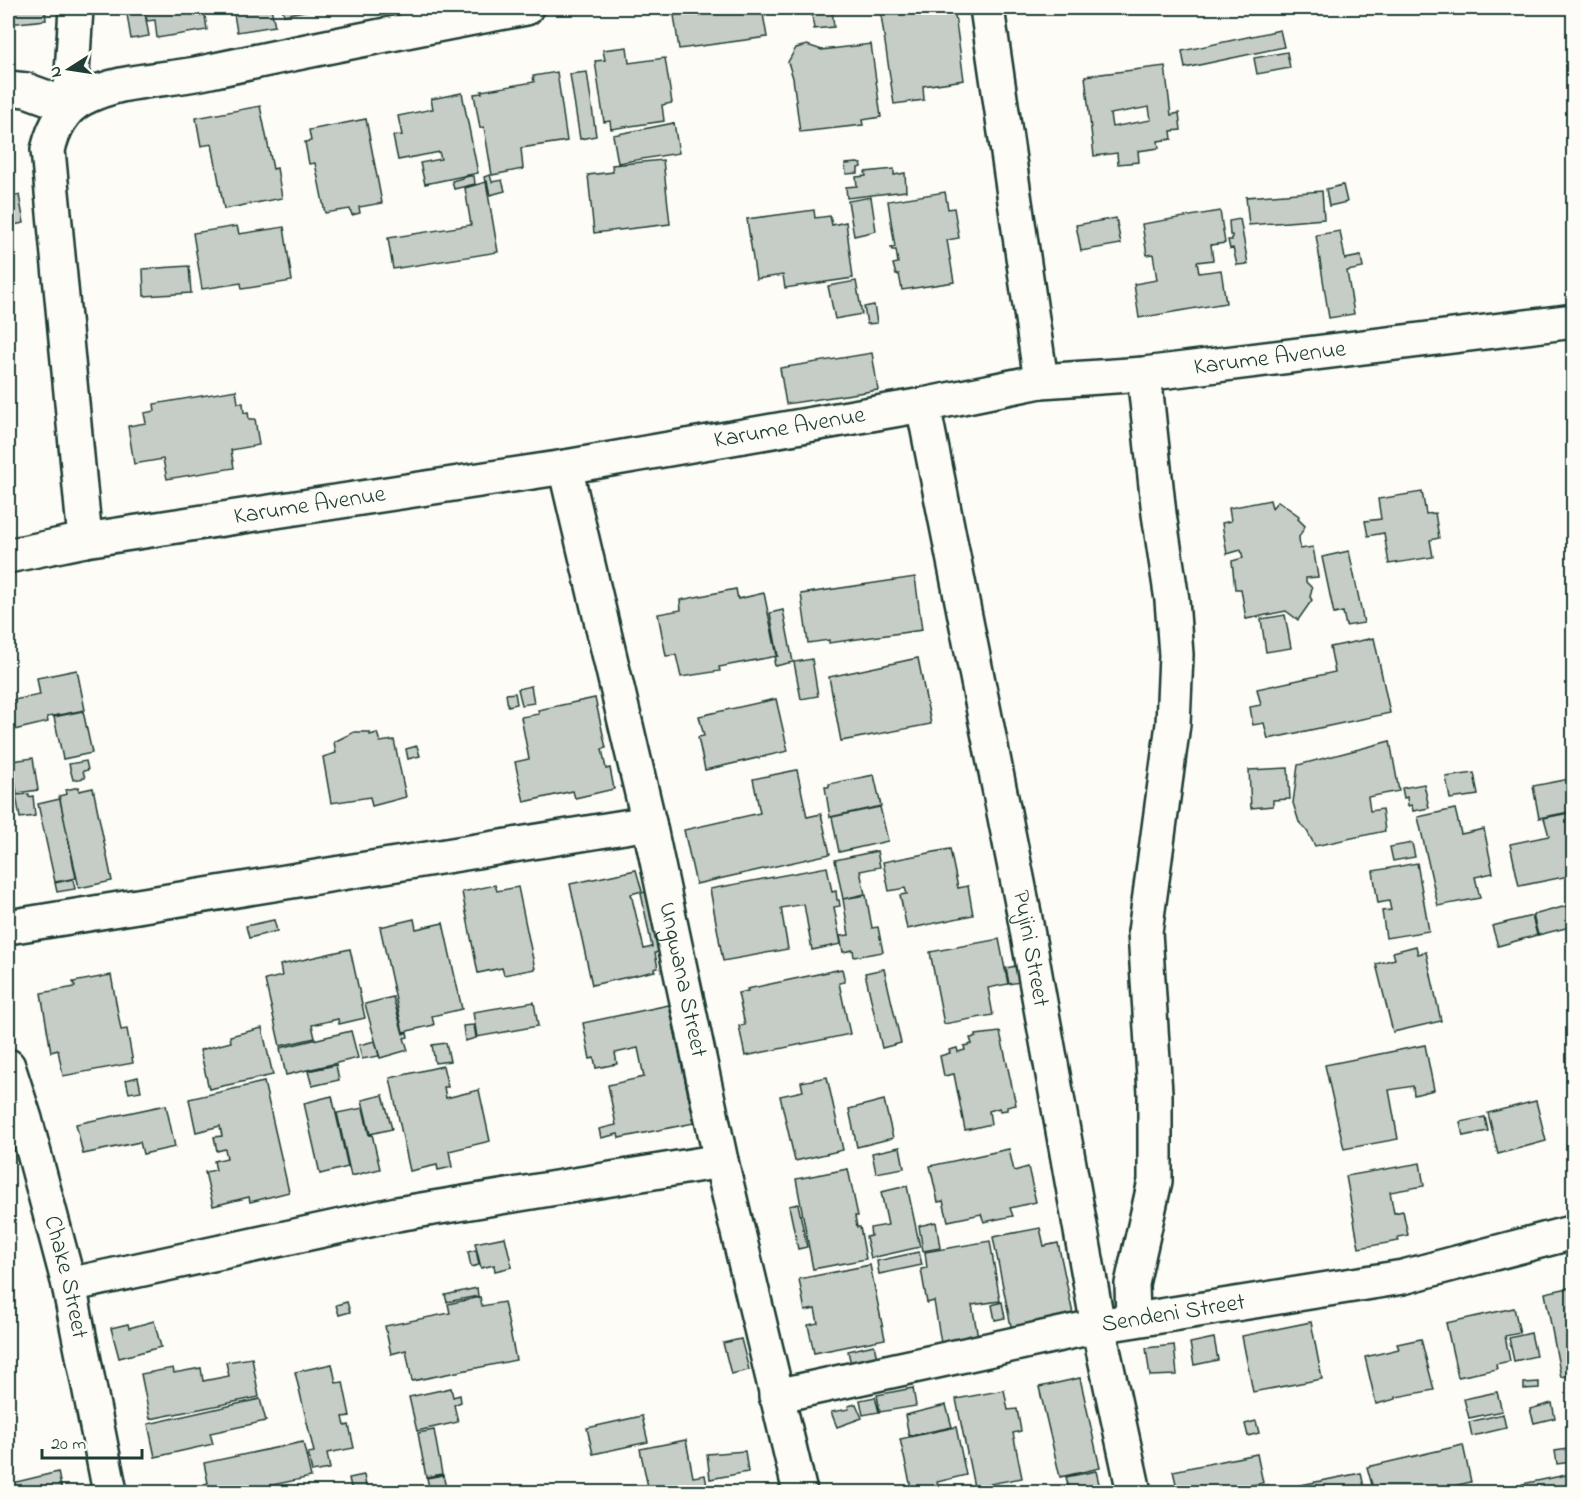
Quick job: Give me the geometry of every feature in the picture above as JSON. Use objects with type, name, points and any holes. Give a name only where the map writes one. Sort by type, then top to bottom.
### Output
[{"type":"street","points":[[70,106],[76,8]]},
{"type":"street","points":[[85,540],[48,150],[53,131],[70,106],[97,93],[131,82],[189,75],[440,15],[526,8]]},
{"type":"street","points":[[987,8],[1041,381]]},
{"type":"street","points":[[8,88],[26,90],[70,106]]},
{"type":"street","name":"Karume Avenue","points":[[8,556],[85,540],[565,467],[923,405],[1041,381],[1144,374],[1574,321]]},
{"type":"street","points":[[1133,1320],[1132,1284],[1155,1181],[1155,1093],[1145,932],[1173,724],[1176,655],[1172,600],[1159,514],[1144,374]]},
{"type":"street","name":"Pujini Street","points":[[923,405],[1024,913],[1098,1326],[1134,1492]]},
{"type":"street","name":"Ungwana Street","points":[[565,467],[649,823],[721,1161],[800,1492]]},
{"type":"street","points":[[8,927],[649,823]]},
{"type":"street","name":"Chake Street","points":[[8,1066],[16,1122],[69,1285],[110,1492]]},
{"type":"street","points":[[69,1285],[397,1214],[721,1161]]},
{"type":"street","name":"Sendeni Street","points":[[776,1396],[1098,1326],[1403,1277],[1574,1232]]},
{"type":"building","points":[[8,8],[45,8],[46,20],[8,24]]},
{"type":"building","points":[[126,8],[144,8],[149,36],[131,39]]},
{"type":"building","points":[[145,8],[204,8],[207,30],[157,38],[155,20],[147,21]]},
{"type":"building","points":[[233,8],[271,8],[275,26],[237,32]]},
{"type":"building","points":[[282,8],[314,8],[315,9],[284,15]]},
{"type":"building","points":[[727,8],[762,8],[767,37],[679,49],[674,15]]},
{"type":"building","points":[[811,8],[832,8],[834,27],[814,29]]},
{"type":"building","points":[[880,8],[954,8],[964,80],[923,86],[924,100],[894,104]]},
{"type":"building","points":[[1280,30],[1284,47],[1185,68],[1182,51]]},
{"type":"building","points":[[871,44],[881,117],[862,120],[863,125],[800,132],[793,78],[788,62],[796,48],[807,45],[822,50]]},
{"type":"building","points":[[627,47],[629,63],[665,58],[672,103],[662,105],[664,121],[611,129],[610,121],[604,122],[595,61],[605,60],[603,50]]},
{"type":"building","points":[[1287,52],[1290,68],[1257,74],[1254,58]]},
{"type":"building","points":[[1165,66],[1171,115],[1179,113],[1181,130],[1171,131],[1172,139],[1158,141],[1159,148],[1138,151],[1139,162],[1118,164],[1117,153],[1094,156],[1085,76]],"holes":[[[1149,107],[1151,120],[1112,127],[1110,114]]]},
{"type":"building","points":[[557,72],[567,141],[521,148],[523,169],[492,175],[484,127],[480,128],[474,94],[534,82],[533,76]]},
{"type":"building","points":[[587,72],[596,136],[580,139],[570,74]]},
{"type":"building","points":[[462,93],[478,173],[425,184],[420,163],[441,159],[439,152],[398,160],[393,136],[402,135],[398,116],[433,109],[431,99]]},
{"type":"building","points":[[260,106],[273,169],[277,168],[282,198],[224,209],[212,144],[201,146],[196,118]]},
{"type":"building","points":[[8,114],[14,155],[8,162]]},
{"type":"building","points":[[366,119],[382,203],[359,207],[360,213],[352,215],[350,209],[325,213],[315,163],[309,164],[305,142],[311,141],[309,130]]},
{"type":"building","points":[[674,123],[679,153],[618,163],[613,135]]},
{"type":"building","points":[[663,160],[670,224],[594,233],[588,175],[613,172],[612,165]]},
{"type":"building","points":[[845,164],[861,164],[858,173],[846,174]]},
{"type":"building","points":[[894,169],[894,175],[905,173],[906,191],[847,198],[846,187],[857,186],[856,177],[866,176],[865,172]]},
{"type":"building","points":[[8,171],[12,197],[19,195],[24,223],[8,226]]},
{"type":"building","points":[[490,175],[492,182],[502,180],[505,191],[490,195],[484,177]]},
{"type":"building","points":[[474,176],[475,184],[454,189],[452,181]]},
{"type":"building","points":[[486,182],[498,252],[393,269],[388,238],[471,225],[465,188]]},
{"type":"building","points":[[1343,185],[1347,202],[1329,206],[1326,189]]},
{"type":"building","points":[[1322,191],[1324,219],[1249,225],[1246,197]]},
{"type":"building","points":[[945,192],[948,209],[954,208],[959,238],[947,240],[954,282],[902,290],[899,274],[896,275],[893,264],[898,263],[896,250],[891,248],[895,247],[888,201]]},
{"type":"building","points":[[871,197],[876,231],[854,236],[848,201]]},
{"type":"building","points":[[814,210],[815,218],[830,216],[832,225],[846,222],[853,278],[785,288],[783,275],[756,279],[747,219]]},
{"type":"building","points":[[1220,211],[1225,243],[1211,245],[1213,260],[1197,262],[1199,273],[1221,270],[1226,303],[1139,318],[1134,284],[1157,280],[1153,254],[1147,255],[1142,224]]},
{"type":"building","points":[[1116,218],[1121,244],[1081,251],[1076,225]]},
{"type":"building","points":[[1240,219],[1248,264],[1237,265],[1233,248],[1230,249],[1228,240],[1232,240],[1229,221]]},
{"type":"building","points":[[237,226],[239,234],[284,227],[292,281],[242,289],[241,283],[202,289],[193,233]]},
{"type":"building","points":[[1340,231],[1345,259],[1361,256],[1363,268],[1347,271],[1354,314],[1329,318],[1316,235]]},
{"type":"building","points":[[189,266],[191,293],[144,296],[143,269]]},
{"type":"building","points":[[856,281],[862,314],[835,319],[828,286]]},
{"type":"building","points":[[874,305],[877,323],[867,324],[864,307]]},
{"type":"building","points":[[872,353],[878,390],[786,404],[780,368]]},
{"type":"building","points":[[236,390],[238,403],[243,403],[244,413],[248,412],[249,419],[255,419],[259,445],[231,450],[234,468],[167,479],[163,459],[134,464],[128,426],[146,423],[144,413],[155,411],[154,404]]},
{"type":"building","points":[[1422,492],[1426,514],[1435,513],[1439,538],[1430,540],[1433,557],[1389,564],[1384,533],[1368,536],[1365,521],[1381,519],[1378,499]]},
{"type":"building","points":[[1270,500],[1272,508],[1278,501],[1299,516],[1298,519],[1305,526],[1299,537],[1300,549],[1313,547],[1318,577],[1306,578],[1306,582],[1312,588],[1310,597],[1312,600],[1298,620],[1286,611],[1246,619],[1241,589],[1235,589],[1232,561],[1243,558],[1241,550],[1227,554],[1222,523],[1231,521],[1229,508]]},
{"type":"building","points":[[1349,551],[1364,623],[1346,626],[1343,612],[1334,614],[1322,557]]},
{"type":"building","points":[[915,577],[922,630],[829,643],[829,640],[808,643],[801,594]]},
{"type":"building","points":[[736,589],[738,599],[764,593],[777,656],[719,667],[720,671],[681,677],[676,655],[666,656],[658,614],[681,610],[680,600]]},
{"type":"building","points":[[783,610],[793,662],[775,666],[775,657],[778,656],[770,613]]},
{"type":"building","points":[[1285,615],[1291,648],[1266,652],[1261,619]]},
{"type":"building","points":[[1374,638],[1390,713],[1268,739],[1264,723],[1253,725],[1250,707],[1261,705],[1257,689],[1335,672],[1330,647]]},
{"type":"building","points":[[918,658],[931,724],[841,741],[829,677]]},
{"type":"building","points":[[812,659],[818,696],[801,699],[794,662]]},
{"type":"building","points":[[77,670],[85,710],[47,717],[48,722],[14,730],[8,701],[40,695],[37,678]]},
{"type":"building","points":[[531,686],[534,703],[522,705],[518,689]]},
{"type":"building","points":[[515,693],[517,704],[508,706],[506,694]]},
{"type":"building","points":[[595,698],[606,748],[602,749],[606,769],[610,768],[614,789],[575,798],[573,791],[524,802],[515,762],[529,759],[521,717],[539,714],[538,710]]},
{"type":"building","points":[[776,699],[788,751],[705,770],[698,737],[704,736],[699,716]]},
{"type":"building","points":[[83,711],[92,753],[63,759],[54,717]]},
{"type":"building","points":[[354,732],[370,732],[370,735],[377,733],[380,742],[394,740],[406,797],[372,806],[370,797],[331,803],[323,757],[336,753],[334,742]]},
{"type":"building","points":[[1390,741],[1399,791],[1368,797],[1370,811],[1382,809],[1385,831],[1315,846],[1299,822],[1293,803],[1298,765]]},
{"type":"building","points":[[417,746],[420,756],[408,759],[406,749]]},
{"type":"building","points":[[33,758],[38,790],[17,793],[12,761]]},
{"type":"building","points":[[86,761],[88,770],[83,771],[85,778],[73,780],[69,764]]},
{"type":"building","points":[[1288,768],[1290,799],[1273,800],[1273,806],[1251,808],[1249,770]]},
{"type":"building","points":[[797,770],[807,817],[821,814],[830,854],[696,884],[684,830],[760,813],[753,779]]},
{"type":"building","points":[[1474,773],[1478,795],[1450,799],[1446,777]]},
{"type":"building","points":[[874,775],[881,806],[830,817],[825,787],[829,787],[829,784]]},
{"type":"building","points":[[1569,779],[1574,799],[1574,811],[1539,818],[1533,786]]},
{"type":"building","points":[[1424,784],[1429,808],[1413,811],[1412,805],[1408,806],[1407,797],[1404,798],[1402,788]]},
{"type":"building","points":[[79,787],[79,791],[93,788],[112,881],[79,888],[59,796],[67,794],[66,790]]},
{"type":"building","points":[[29,794],[29,797],[33,796],[35,816],[20,818],[16,795]]},
{"type":"building","points":[[60,799],[76,878],[55,882],[38,804]]},
{"type":"building","points":[[880,807],[888,841],[839,852],[832,817]]},
{"type":"building","points":[[1455,809],[1461,834],[1484,829],[1493,873],[1475,877],[1480,898],[1438,906],[1418,817]]},
{"type":"building","points":[[1574,812],[1574,875],[1519,886],[1510,844],[1549,836],[1544,818]]},
{"type":"building","points":[[1412,843],[1415,857],[1393,861],[1390,847]]},
{"type":"building","points":[[950,849],[958,888],[968,886],[973,915],[907,929],[900,895],[907,894],[905,888],[889,891],[883,862]]},
{"type":"building","points":[[877,851],[880,867],[860,871],[865,894],[843,899],[835,860]]},
{"type":"building","points":[[1417,863],[1429,931],[1386,938],[1382,911],[1391,910],[1389,901],[1378,903],[1373,871]]},
{"type":"building","points":[[827,867],[832,892],[836,891],[837,900],[839,900],[840,906],[834,907],[841,944],[812,950],[804,904],[781,908],[788,949],[723,961],[710,889]]},
{"type":"building","points":[[636,870],[642,891],[631,894],[644,949],[652,947],[641,893],[646,892],[660,951],[655,953],[658,968],[654,969],[655,971],[592,985],[570,884]]},
{"type":"building","points":[[73,879],[75,889],[57,892],[55,883]]},
{"type":"building","points":[[495,885],[497,891],[518,887],[535,969],[504,975],[502,968],[478,973],[462,892]]},
{"type":"building","points":[[866,895],[872,928],[878,927],[883,952],[854,957],[853,950],[843,952],[840,936],[849,935],[843,899]]},
{"type":"building","points":[[1574,904],[1574,926],[1538,935],[1533,915]]},
{"type":"building","points":[[1532,916],[1537,935],[1498,946],[1492,926]]},
{"type":"building","points":[[414,919],[416,929],[443,923],[462,1009],[432,1016],[434,1025],[403,1032],[380,927]]},
{"type":"building","points":[[274,920],[277,931],[249,938],[246,926]]},
{"type":"building","points":[[999,939],[1008,984],[988,988],[993,1015],[944,1024],[930,952]]},
{"type":"building","points":[[1416,946],[1418,954],[1426,952],[1441,1021],[1393,1032],[1376,964],[1395,959],[1393,952]]},
{"type":"building","points":[[350,949],[365,1018],[339,1024],[338,1019],[312,1025],[315,1038],[280,1046],[265,980],[282,976],[280,965]]},
{"type":"building","points":[[1016,966],[1020,982],[1009,984],[1006,968]]},
{"type":"building","points":[[842,969],[845,982],[839,983],[850,1034],[745,1056],[739,1026],[745,1025],[738,993],[748,991],[747,989]]},
{"type":"building","points":[[884,969],[901,1043],[882,1048],[865,973]]},
{"type":"building","points":[[111,975],[121,1030],[127,1029],[133,1063],[63,1076],[58,1050],[51,1052],[41,993],[75,987],[73,982]]},
{"type":"building","points":[[393,997],[403,1034],[407,1032],[408,1037],[404,1038],[408,1050],[380,1058],[365,1004]]},
{"type":"building","points":[[534,1002],[538,1026],[477,1037],[473,1012]]},
{"type":"building","points":[[669,1005],[694,1123],[619,1138],[618,1134],[601,1138],[599,1129],[616,1125],[608,1085],[644,1077],[638,1048],[615,1053],[617,1064],[596,1068],[594,1058],[590,1059],[583,1023]]},
{"type":"building","points":[[474,1025],[476,1038],[465,1041],[463,1026]]},
{"type":"building","points":[[262,1028],[273,1075],[209,1089],[200,1050],[231,1042],[230,1036]]},
{"type":"building","points":[[351,1031],[358,1058],[286,1075],[280,1048]]},
{"type":"building","points":[[1000,1032],[1016,1105],[1007,1107],[1007,1110],[1000,1111],[999,1108],[989,1111],[991,1124],[965,1130],[954,1074],[944,1076],[940,1056],[957,1048],[958,1052],[965,1050],[964,1046],[972,1044],[970,1038],[976,1035]]},
{"type":"building","points":[[375,1041],[379,1056],[362,1059],[359,1045]]},
{"type":"building","points":[[446,1043],[450,1061],[435,1063],[432,1045]]},
{"type":"building","points":[[1425,1045],[1434,1090],[1414,1095],[1413,1086],[1389,1090],[1398,1139],[1344,1149],[1325,1065]]},
{"type":"building","points":[[336,1065],[339,1080],[312,1086],[308,1071]]},
{"type":"building","points":[[443,1066],[448,1087],[444,1087],[446,1098],[479,1090],[490,1141],[449,1151],[452,1167],[438,1170],[437,1165],[410,1171],[390,1078]]},
{"type":"building","points":[[138,1077],[141,1091],[129,1093],[126,1080]]},
{"type":"building","points":[[827,1077],[843,1150],[795,1161],[780,1096],[803,1091],[801,1082]]},
{"type":"building","points":[[264,1082],[289,1192],[250,1202],[249,1197],[213,1206],[205,1172],[216,1170],[214,1161],[227,1158],[225,1149],[217,1151],[214,1137],[222,1136],[220,1126],[196,1132],[189,1099]]},
{"type":"building","points":[[383,1095],[392,1129],[370,1134],[362,1100]]},
{"type":"building","points":[[332,1096],[348,1167],[320,1174],[304,1103]]},
{"type":"building","points":[[884,1100],[893,1138],[857,1147],[849,1109]]},
{"type":"building","points":[[1536,1101],[1546,1141],[1498,1154],[1488,1113]]},
{"type":"building","points":[[166,1105],[175,1147],[143,1154],[140,1142],[83,1154],[76,1124]]},
{"type":"building","points":[[363,1108],[380,1169],[351,1176],[337,1113]]},
{"type":"building","points":[[1485,1117],[1488,1131],[1463,1136],[1460,1122]]},
{"type":"building","points":[[900,1147],[904,1168],[876,1173],[872,1153]]},
{"type":"building","points":[[1009,1149],[1014,1171],[1028,1167],[1036,1202],[1010,1208],[1013,1216],[984,1222],[981,1214],[948,1221],[943,1201],[938,1202],[930,1166]]},
{"type":"building","points":[[1420,1163],[1424,1186],[1390,1192],[1394,1213],[1403,1211],[1408,1235],[1398,1237],[1399,1241],[1359,1248],[1346,1176]]},
{"type":"building","points":[[848,1169],[858,1216],[855,1216],[857,1227],[860,1227],[866,1259],[813,1269],[796,1179]]},
{"type":"building","points":[[907,1186],[920,1247],[871,1258],[866,1237],[871,1236],[870,1228],[888,1225],[881,1192]]},
{"type":"building","points":[[798,1204],[807,1247],[798,1249],[789,1206]]},
{"type":"building","points":[[936,1222],[940,1248],[923,1251],[919,1226]]},
{"type":"building","points":[[1040,1228],[1044,1246],[1058,1243],[1073,1314],[1047,1319],[1049,1328],[1013,1336],[993,1237]]},
{"type":"building","points":[[505,1237],[512,1267],[495,1271],[494,1265],[481,1268],[475,1243]]},
{"type":"building","points":[[990,1241],[1000,1301],[972,1305],[978,1337],[941,1343],[934,1301],[927,1303],[921,1269],[927,1268],[925,1252]]},
{"type":"building","points":[[476,1250],[479,1265],[471,1267],[468,1252]]},
{"type":"building","points":[[919,1252],[922,1265],[879,1274],[877,1261]]},
{"type":"building","points":[[870,1265],[885,1339],[814,1353],[808,1325],[818,1323],[815,1309],[805,1311],[799,1279]]},
{"type":"building","points":[[1573,1287],[1574,1374],[1561,1377],[1545,1293]]},
{"type":"building","points":[[477,1288],[478,1296],[447,1302],[445,1295]]},
{"type":"building","points":[[480,1297],[482,1306],[504,1302],[516,1360],[412,1381],[406,1350],[391,1354],[385,1326],[450,1313],[448,1304]]},
{"type":"building","points":[[347,1302],[350,1312],[339,1315],[336,1305]]},
{"type":"building","points":[[1002,1302],[1005,1318],[995,1320],[992,1305]]},
{"type":"building","points":[[1514,1308],[1520,1333],[1505,1336],[1510,1361],[1496,1364],[1497,1369],[1458,1377],[1446,1323]]},
{"type":"building","points":[[154,1321],[161,1347],[119,1358],[111,1328],[128,1324],[129,1328]]},
{"type":"building","points":[[1311,1322],[1322,1379],[1253,1392],[1242,1336]]},
{"type":"building","points":[[1531,1333],[1536,1356],[1514,1361],[1509,1338]]},
{"type":"building","points":[[1214,1338],[1218,1360],[1194,1365],[1190,1343]]},
{"type":"building","points":[[741,1339],[749,1370],[731,1374],[723,1343]]},
{"type":"building","points":[[1421,1339],[1434,1390],[1396,1397],[1396,1399],[1376,1404],[1365,1357],[1399,1349],[1397,1344]]},
{"type":"building","points":[[874,1345],[878,1363],[852,1369],[848,1351]]},
{"type":"building","points":[[1174,1345],[1177,1375],[1150,1376],[1146,1348]]},
{"type":"building","points":[[252,1358],[259,1397],[150,1419],[141,1374],[173,1368],[174,1373],[201,1368],[203,1381],[229,1376],[226,1362]]},
{"type":"building","points":[[332,1364],[336,1383],[343,1382],[350,1416],[343,1417],[345,1426],[349,1425],[354,1448],[327,1453],[330,1469],[312,1472],[308,1453],[314,1452],[295,1372]]},
{"type":"building","points":[[1080,1378],[1100,1468],[1060,1477],[1039,1387]]},
{"type":"building","points":[[1539,1382],[1539,1388],[1524,1389],[1524,1383]]},
{"type":"building","points":[[451,1388],[453,1397],[460,1395],[461,1402],[454,1405],[458,1422],[417,1431],[409,1397]]},
{"type":"building","points":[[913,1388],[916,1406],[880,1412],[877,1395]]},
{"type":"building","points":[[1004,1390],[1008,1410],[1017,1409],[1021,1431],[1013,1433],[1022,1478],[974,1487],[956,1399]]},
{"type":"building","points":[[1497,1392],[1502,1411],[1469,1418],[1464,1399]]},
{"type":"building","points":[[875,1397],[879,1412],[863,1415],[860,1400]]},
{"type":"building","points":[[260,1399],[266,1421],[210,1433],[213,1444],[155,1457],[148,1424]]},
{"type":"building","points":[[1552,1403],[1555,1418],[1534,1423],[1530,1409]]},
{"type":"building","points":[[856,1404],[862,1418],[837,1427],[831,1412],[849,1409],[848,1406]]},
{"type":"building","points":[[946,1405],[952,1427],[909,1436],[905,1415]]},
{"type":"building","points":[[1503,1414],[1506,1428],[1472,1436],[1469,1422]]},
{"type":"building","points":[[642,1416],[648,1442],[593,1454],[587,1428]]},
{"type":"building","points":[[1256,1421],[1259,1433],[1248,1436],[1245,1424]]},
{"type":"building","points":[[956,1427],[966,1475],[937,1482],[938,1488],[912,1492],[900,1439]]},
{"type":"building","points":[[434,1430],[442,1474],[426,1477],[418,1433]]},
{"type":"building","points":[[686,1440],[693,1477],[705,1475],[708,1492],[639,1492],[638,1489],[648,1487],[640,1449]]},
{"type":"building","points":[[303,1442],[311,1477],[239,1492],[206,1492],[204,1484],[208,1483],[204,1463]]},
{"type":"building","points":[[1463,1445],[1471,1482],[1427,1492],[1374,1492],[1367,1467]]},
{"type":"building","points":[[1568,1449],[1571,1462],[1557,1464],[1555,1451]]},
{"type":"building","points":[[745,1451],[748,1472],[710,1479],[707,1454]]},
{"type":"building","points":[[1257,1454],[1263,1483],[1212,1492],[1178,1492],[1173,1471]]},
{"type":"building","points":[[1096,1471],[1101,1492],[1070,1492],[1066,1477]]},
{"type":"building","points":[[58,1472],[62,1492],[8,1492],[8,1484]]},
{"type":"building","points":[[1361,1473],[1365,1492],[1271,1491]]},
{"type":"building","points":[[1571,1474],[1574,1492],[1523,1492],[1522,1484]]},
{"type":"building","points":[[364,1475],[367,1492],[352,1492],[349,1478]]},
{"type":"building","points":[[443,1475],[447,1492],[430,1492],[427,1478]]},
{"type":"building","points":[[998,1485],[1000,1492],[980,1492],[979,1489]]},
{"type":"building","points":[[1268,1485],[1270,1492],[1251,1492],[1250,1489]]},
{"type":"building","points":[[1461,1486],[1462,1492],[1433,1492]]}]
